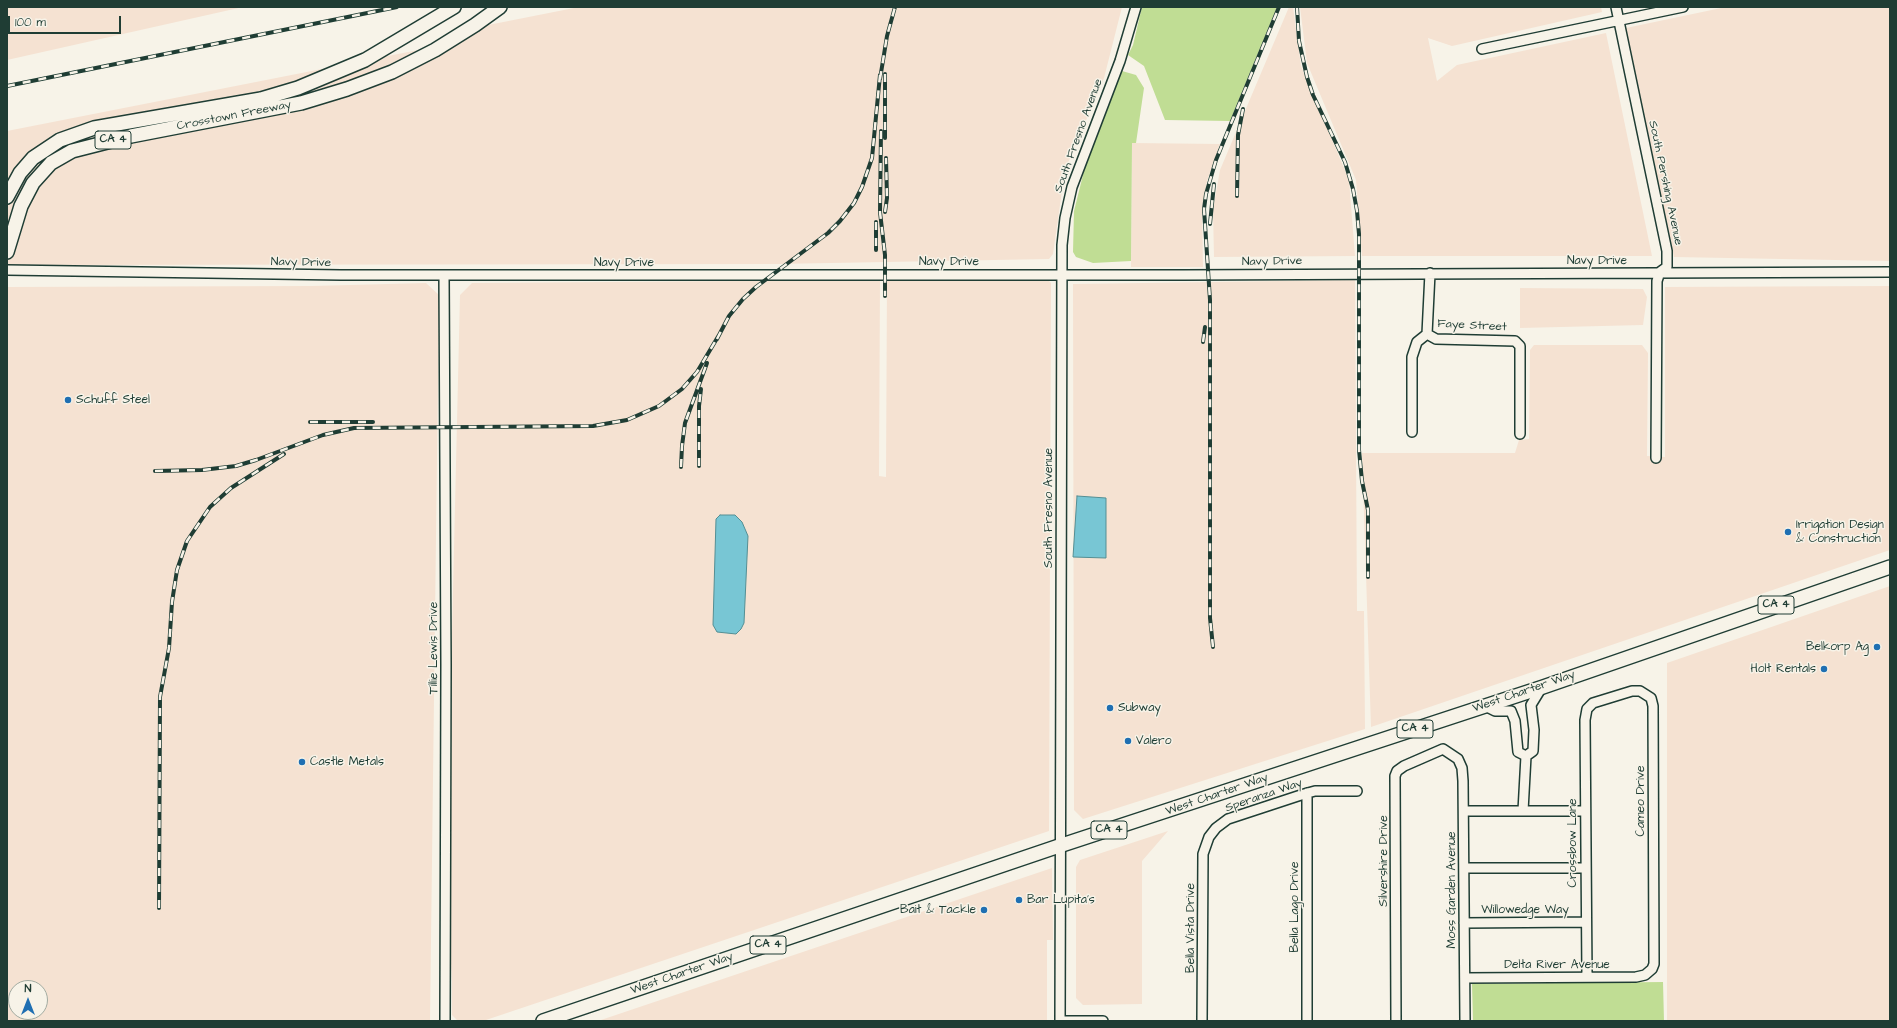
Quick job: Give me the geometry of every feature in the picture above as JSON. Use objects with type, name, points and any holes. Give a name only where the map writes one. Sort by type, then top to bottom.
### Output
[{"type":"highway","name":"Crosstown Freeway","points":[[7,252],[21,206],[33,182],[51,163],[72,151],[277,101],[365,60],[454,7]]},
{"type":"highway","name":"Crosstown Freeway","points":[[7,197],[20,173],[33,158],[47,147],[76,133],[129,121],[340,92],[392,72],[455,38],[500,7]]},
{"type":"highway","name":"West Charter Way","points":[[543,1021],[1059,846],[1542,687],[1890,567]]},
{"type":"street","name":"South Fresno Avenue","points":[[1060,1021],[1059,846],[1062,360],[1061,274],[1065,218],[1072,187],[1120,61],[1136,7]]},
{"type":"street","name":"South Pershing Avenue","points":[[1616,7],[1667,251],[1667,266],[1660,272],[1657,281],[1656,458]]},
{"type":"street","points":[[1482,49],[1683,7]]},
{"type":"street","name":"Navy Drive","points":[[7,270],[341,275],[1184,275],[1890,272]]},
{"type":"street","points":[[1412,432],[1412,357],[1417,342],[1427,334],[1430,273]]},
{"type":"street","name":"Tillie Lewis Drive","points":[[444,275],[446,665],[445,1021]]},
{"type":"street","name":"Faye Street","points":[[1427,334],[1436,339],[1515,341],[1520,346],[1520,434]]},
{"type":"street","points":[[1526,756],[1533,751],[1534,730],[1531,705],[1542,687]]},
{"type":"street","name":"Cameo Drive","points":[[1587,709],[1593,703],[1632,691],[1640,691],[1646,694],[1651,698],[1653,706],[1654,964],[1648,973]]},
{"type":"street","points":[[1485,706],[1496,711],[1511,711],[1515,722],[1518,752],[1526,756]]},
{"type":"street","name":"Crossbow Lane","points":[[1587,709],[1584,720],[1587,977]]},
{"type":"street","name":"Silvershire Drive","points":[[1396,1021],[1395,776],[1397,771],[1404,766],[1437,751],[1444,750],[1458,759]]},
{"type":"street","points":[[1523,811],[1526,756]]},
{"type":"street","name":"Moss Garden Avenue","points":[[1458,759],[1462,768],[1464,812],[1465,1021]]},
{"type":"street","name":"Speranza Way","points":[[1209,837],[1216,828],[1228,819],[1307,793],[1357,791]]},
{"type":"street","name":"Bella Lago Drive","points":[[1307,793],[1307,1021]]},
{"type":"street","points":[[1464,812],[1585,811]]},
{"type":"street","name":"Bella Vista Drive","points":[[1202,1021],[1203,854],[1209,837]]},
{"type":"street","points":[[1464,868],[1585,868]]},
{"type":"street","name":"Willowedge Way","points":[[1464,923],[1586,922]]},
{"type":"street","name":"Delta River Avenue","points":[[1465,978],[1636,977],[1648,973]]},
{"type":"street","points":[[1060,1021],[1103,1021]]},
{"type":"shaded area","points":[[7,7],[243,7],[7,60]]},
{"type":"shaded area","points":[[579,7],[1122,7],[1104,78],[1065,170],[1053,254],[1049,259],[777,264],[7,265],[7,131],[459,42],[458,31]]},
{"type":"shaded area","points":[[1289,7],[1293,7],[1301,66],[1349,180],[1355,256],[1214,257],[1213,210],[1220,170]]},
{"type":"shaded area","points":[[1300,7],[1601,7],[1602,12],[1452,46],[1428,38],[1437,81],[1457,65],[1606,33],[1652,256],[1362,256],[1356,180],[1307,63]]},
{"type":"shaded area","points":[[1726,7],[1890,7],[1890,261],[1674,257],[1626,28]]},
{"type":"shaded area","points":[[1132,143],[1220,144],[1207,181],[1202,207],[1203,267],[1131,267]]},
{"type":"shaded area","points":[[1047,279],[1051,283],[1049,831],[483,1021],[458,1021],[452,1015],[452,980],[446,886],[460,295],[472,283],[880,280],[879,476],[886,477],[887,280]]},
{"type":"shaded area","points":[[1355,280],[1357,611],[1364,611],[1365,729],[1083,819],[1074,810],[1073,284]]},
{"type":"shaded area","points":[[426,283],[439,295],[430,1021],[7,1021],[7,287],[312,286]]},
{"type":"shaded area","points":[[1890,286],[1890,550],[1371,727],[1362,453],[1515,453],[1519,440],[1529,439],[1530,350],[1534,345],[1642,345],[1648,353],[1647,456],[1665,457],[1665,287]]},
{"type":"shaded area","points":[[1520,288],[1643,289],[1647,297],[1643,325],[1520,328]]},
{"type":"shaded area","points":[[1890,586],[1890,1021],[1667,1021],[1667,663]]},
{"type":"shaded area","points":[[1168,831],[1142,861],[1142,1004],[1083,1005],[1076,998],[1076,867],[1080,860]]},
{"type":"shaded area","points":[[1052,868],[1053,940],[1047,940],[1047,1021],[598,1021]]},
{"type":"green space","points":[[1142,7],[1277,7],[1230,121],[1165,120],[1144,66],[1128,55],[1133,45]]},
{"type":"green space","points":[[1122,71],[1136,75],[1144,88],[1136,143],[1132,143],[1131,261],[1093,263],[1076,257],[1073,252],[1074,211],[1084,171]]},
{"type":"green space","points":[[1663,982],[1664,1021],[1473,1021],[1472,984]]},
{"type":"water","points":[[1077,496],[1106,498],[1106,558],[1073,557]]},
{"type":"water","points":[[720,515],[735,515],[742,522],[748,536],[744,623],[736,634],[717,632],[713,625],[716,519]]},
{"type":"railway","points":[[7,86],[397,7]]},
{"type":"railway","points":[[880,79],[887,36],[895,7]]},
{"type":"railway","points":[[1213,647],[1210,618],[1210,300],[1204,209],[1206,194],[1216,160],[1279,7]]},
{"type":"railway","points":[[1297,7],[1299,41],[1307,77],[1313,95],[1345,162],[1353,189],[1357,211],[1359,234],[1359,450],[1362,481],[1368,510],[1368,577]]},
{"type":"railway","points":[[885,74],[885,138]]},
{"type":"railway","points":[[717,339],[729,316],[743,299],[756,287],[828,233],[840,221],[854,203],[862,187],[872,158],[880,75]]},
{"type":"railway","points":[[1237,196],[1238,135],[1243,109]]},
{"type":"railway","points":[[881,131],[880,212],[885,255],[885,296]]},
{"type":"railway","points":[[885,212],[887,198],[886,158]]},
{"type":"railway","points":[[1210,224],[1214,184]]},
{"type":"railway","points":[[876,222],[876,250]]},
{"type":"railway","points":[[1203,342],[1205,327]]},
{"type":"railway","points":[[155,471],[202,470],[236,466],[323,435],[354,428],[593,426],[627,420],[659,406],[682,389],[697,372],[719,335]]},
{"type":"railway","points":[[681,467],[685,423],[707,363]]},
{"type":"railway","points":[[699,466],[699,406],[701,389]]},
{"type":"railway","points":[[310,422],[373,422]]},
{"type":"railway","points":[[159,908],[160,697],[169,648],[172,602],[177,570],[187,541],[210,507],[231,488],[284,454]]},
{"type":"place","name":"Schuff Steel","points":[[68,400]]},
{"type":"place","name":"Irrigation Design & Construction","points":[[1788,532]]},
{"type":"place","name":"Belkorp Ag","points":[[1877,647]]},
{"type":"place","name":"Holt Rentals","points":[[1824,669]]},
{"type":"place","name":"Subway","points":[[1110,708]]},
{"type":"place","name":"Valero","points":[[1128,741]]},
{"type":"place","name":"Castle Metals","points":[[302,762]]},
{"type":"place","name":"Bar Lupita's","points":[[1019,900]]},
{"type":"place","name":"Bait & Tackle","points":[[984,910]]}]
